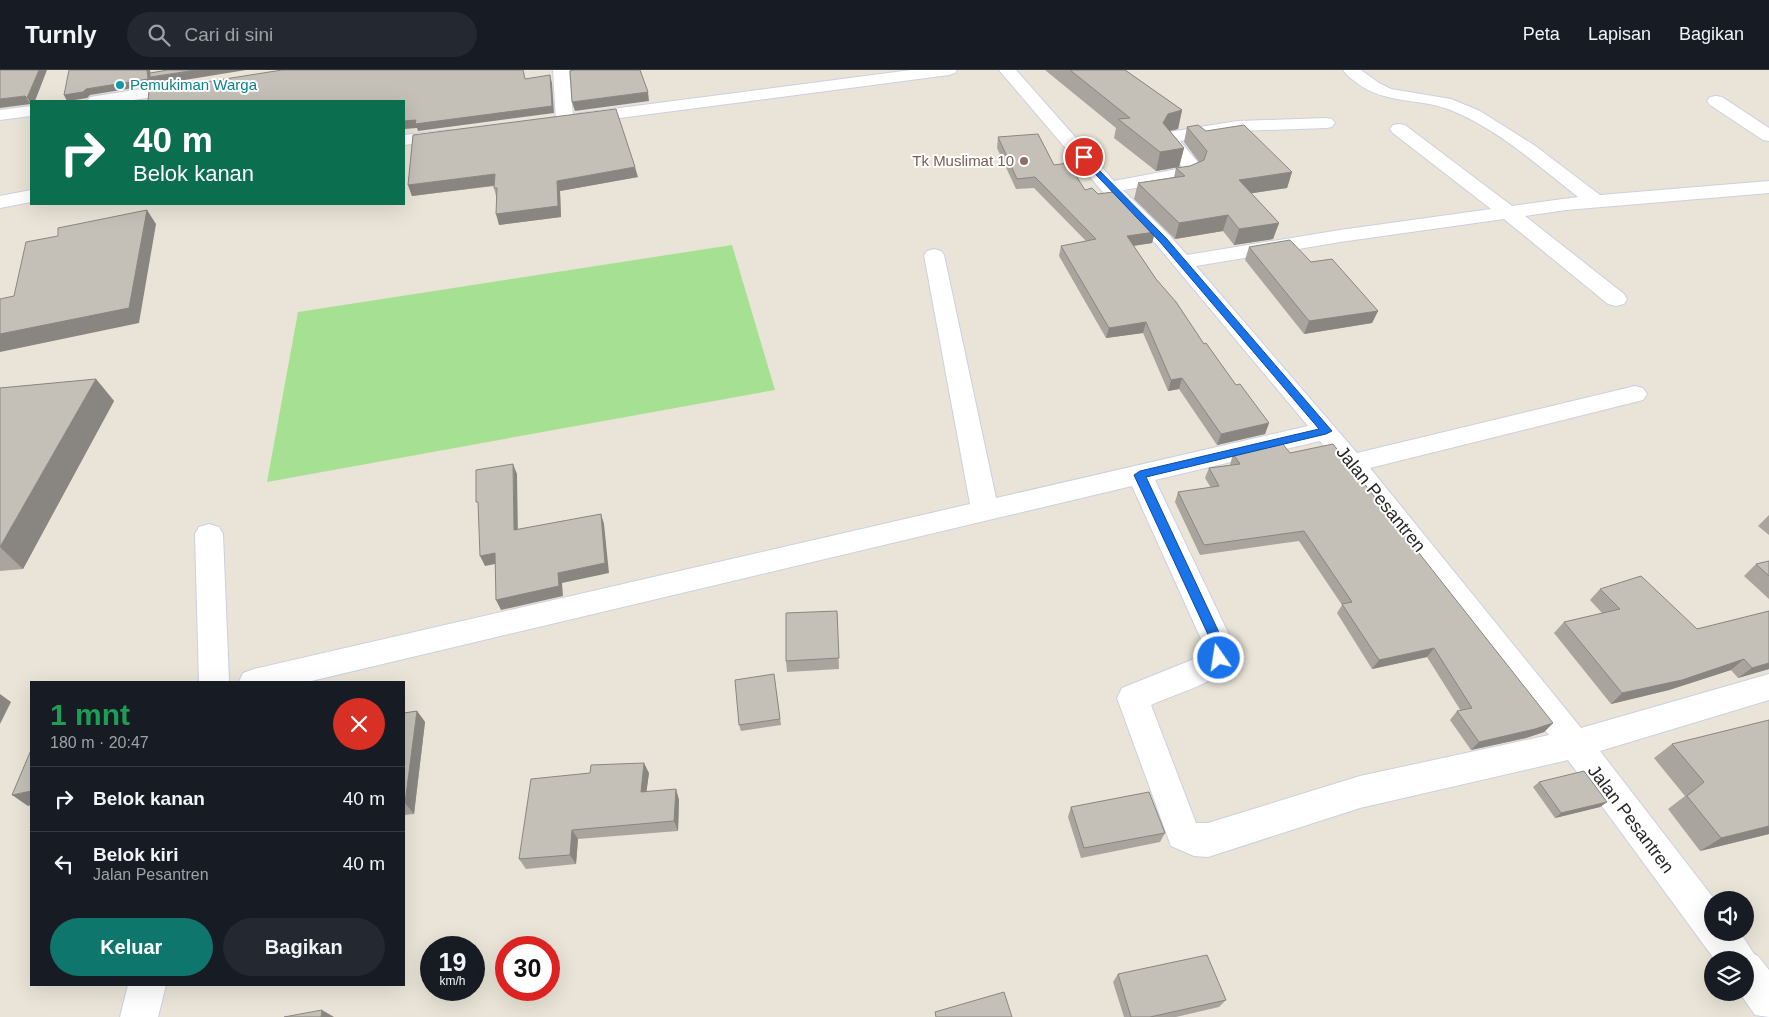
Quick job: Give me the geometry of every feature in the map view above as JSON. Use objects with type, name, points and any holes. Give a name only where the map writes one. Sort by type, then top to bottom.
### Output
[{"type":"street","points":[[561,70],[566,120]]},
{"type":"street","points":[[547,123],[949,70]]},
{"type":"street","name":"Jalan Pesantren","points":[[1007,70],[1110,186],[1163,240],[1352,462],[1574,744],[1704,915]]},
{"type":"street","points":[[1351,70],[1377,89],[1435,100],[1474,115],[1504,132],[1595,201]]},
{"type":"street","points":[[102,100],[203,84]]},
{"type":"street","points":[[1716,101],[1769,136]]},
{"type":"street","points":[[0,115],[30,111]]},
{"type":"street","points":[[1110,186],[1186,174],[1192,170],[1192,166],[1170,142],[1171,138],[1175,136],[1237,126],[1326,123]]},
{"type":"street","points":[[1399,129],[1509,213],[1616,299]]},
{"type":"street","points":[[405,140],[462,133]]},
{"type":"street","points":[[1182,262],[1340,236],[1595,201],[1769,187]]},
{"type":"street","points":[[0,202],[30,196]]},
{"type":"street","points":[[934,255],[984,511]]},
{"type":"street","points":[[1352,462],[1635,394]]},
{"type":"street","points":[[258,681],[1326,431]]},
{"type":"street","points":[[1140,475],[1217,641],[1219,658],[1205,668],[1133,698],[1183,834],[1194,839],[1208,840],[1360,792],[1574,744],[1769,687]]},
{"type":"street","points":[[209,534],[214,681]]},
{"type":"street","points":[[1754,981],[1769,1001]]},
{"type":"street","points":[[139,1017],[146,986]]},
{"type":"green space","points":[[732,245],[775,390],[267,482],[298,312]]},
{"type":"building","points":[[0,70],[39,70],[27,98],[25,96],[0,99]]},
{"type":"building","points":[[69,70],[147,70],[148,79],[86,89],[83,92],[64,95]]},
{"type":"building","points":[[168,70],[196,70],[150,77],[150,73]]},
{"type":"building","points":[[282,70],[523,70],[525,79],[550,75],[552,106],[415,124],[416,120],[405,121],[405,100],[148,100],[149,91]]},
{"type":"building","points":[[640,70],[648,92],[572,102],[570,71]]},
{"type":"building","points":[[1070,70],[1125,70],[1182,110],[1168,114],[1163,123],[1184,148],[1160,152],[1118,119],[1130,118]]},
{"type":"building","points":[[616,109],[635,167],[557,181],[558,206],[496,214],[497,188],[494,188],[495,174],[408,185],[413,135]]},
{"type":"building","points":[[1198,125],[1206,131],[1244,125],[1292,172],[1239,180],[1279,223],[1239,229],[1228,215],[1179,223],[1138,183],[1185,176],[1176,168],[1190,166],[1204,160],[1207,151],[1187,127]]},
{"type":"building","points":[[1038,134],[1054,165],[1068,163],[1085,190],[1092,188],[1098,194],[1113,192],[1155,232],[1127,236],[1156,279],[1176,302],[1204,344],[1206,343],[1236,385],[1240,384],[1269,423],[1221,434],[1182,378],[1171,380],[1146,322],[1109,328],[1061,246],[1096,239],[1035,177],[1017,179],[998,137]]},
{"type":"building","points":[[147,210],[129,308],[0,334],[0,299],[14,296],[26,242],[58,236],[58,228]]},
{"type":"building","points":[[1290,240],[1311,262],[1332,259],[1378,311],[1309,321],[1249,247]]},
{"type":"building","points":[[96,379],[0,547],[0,388]]},
{"type":"building","points":[[1282,443],[1290,453],[1333,444],[1553,723],[1479,742],[1457,711],[1472,708],[1434,648],[1379,660],[1342,604],[1352,602],[1304,531],[1204,545],[1178,492],[1219,486],[1209,468],[1240,464],[1233,454]]},
{"type":"building","points":[[513,464],[514,530],[601,514],[605,563],[558,573],[559,586],[496,600],[495,553],[480,556],[476,470]]},
{"type":"building","points":[[1769,561],[1769,576],[1756,564]]},
{"type":"building","points":[[1641,576],[1697,629],[1769,611],[1769,663],[1752,668],[1744,659],[1682,680],[1622,693],[1564,622],[1620,609],[1600,589]]},
{"type":"building","points":[[837,611],[839,658],[786,661],[786,613]]},
{"type":"building","points":[[774,674],[780,719],[739,725],[735,680]]},
{"type":"building","points":[[417,711],[405,803],[405,713]]},
{"type":"building","points":[[1769,720],[1769,826],[1721,838],[1687,796],[1704,782],[1672,744]]},
{"type":"building","points":[[30,752],[30,791],[12,795]]},
{"type":"building","points":[[644,763],[641,792],[676,789],[674,821],[572,830],[570,855],[519,859],[531,779],[590,773],[591,765]]},
{"type":"building","points":[[1584,771],[1607,802],[1561,813],[1539,782]]},
{"type":"building","points":[[1149,792],[1165,833],[1084,848],[1071,807]]},
{"type":"building","points":[[1207,955],[1226,1000],[1150,1017],[1131,1017],[1118,974]]},
{"type":"building","points":[[1004,992],[1012,1017],[936,1017],[935,1012]]},
{"type":"building","points":[[322,1010],[321,1017],[284,1017]]},
{"type":"place","name":"Pemukiman Warga","points":[[120,85]]},
{"type":"place","name":"Tk Muslimat 10","points":[[1024,161]]},
{"type":"route","points":[[1084,157],[1163,240],[1326,431],[1140,475],[1217,641],[1219,658]]}]
